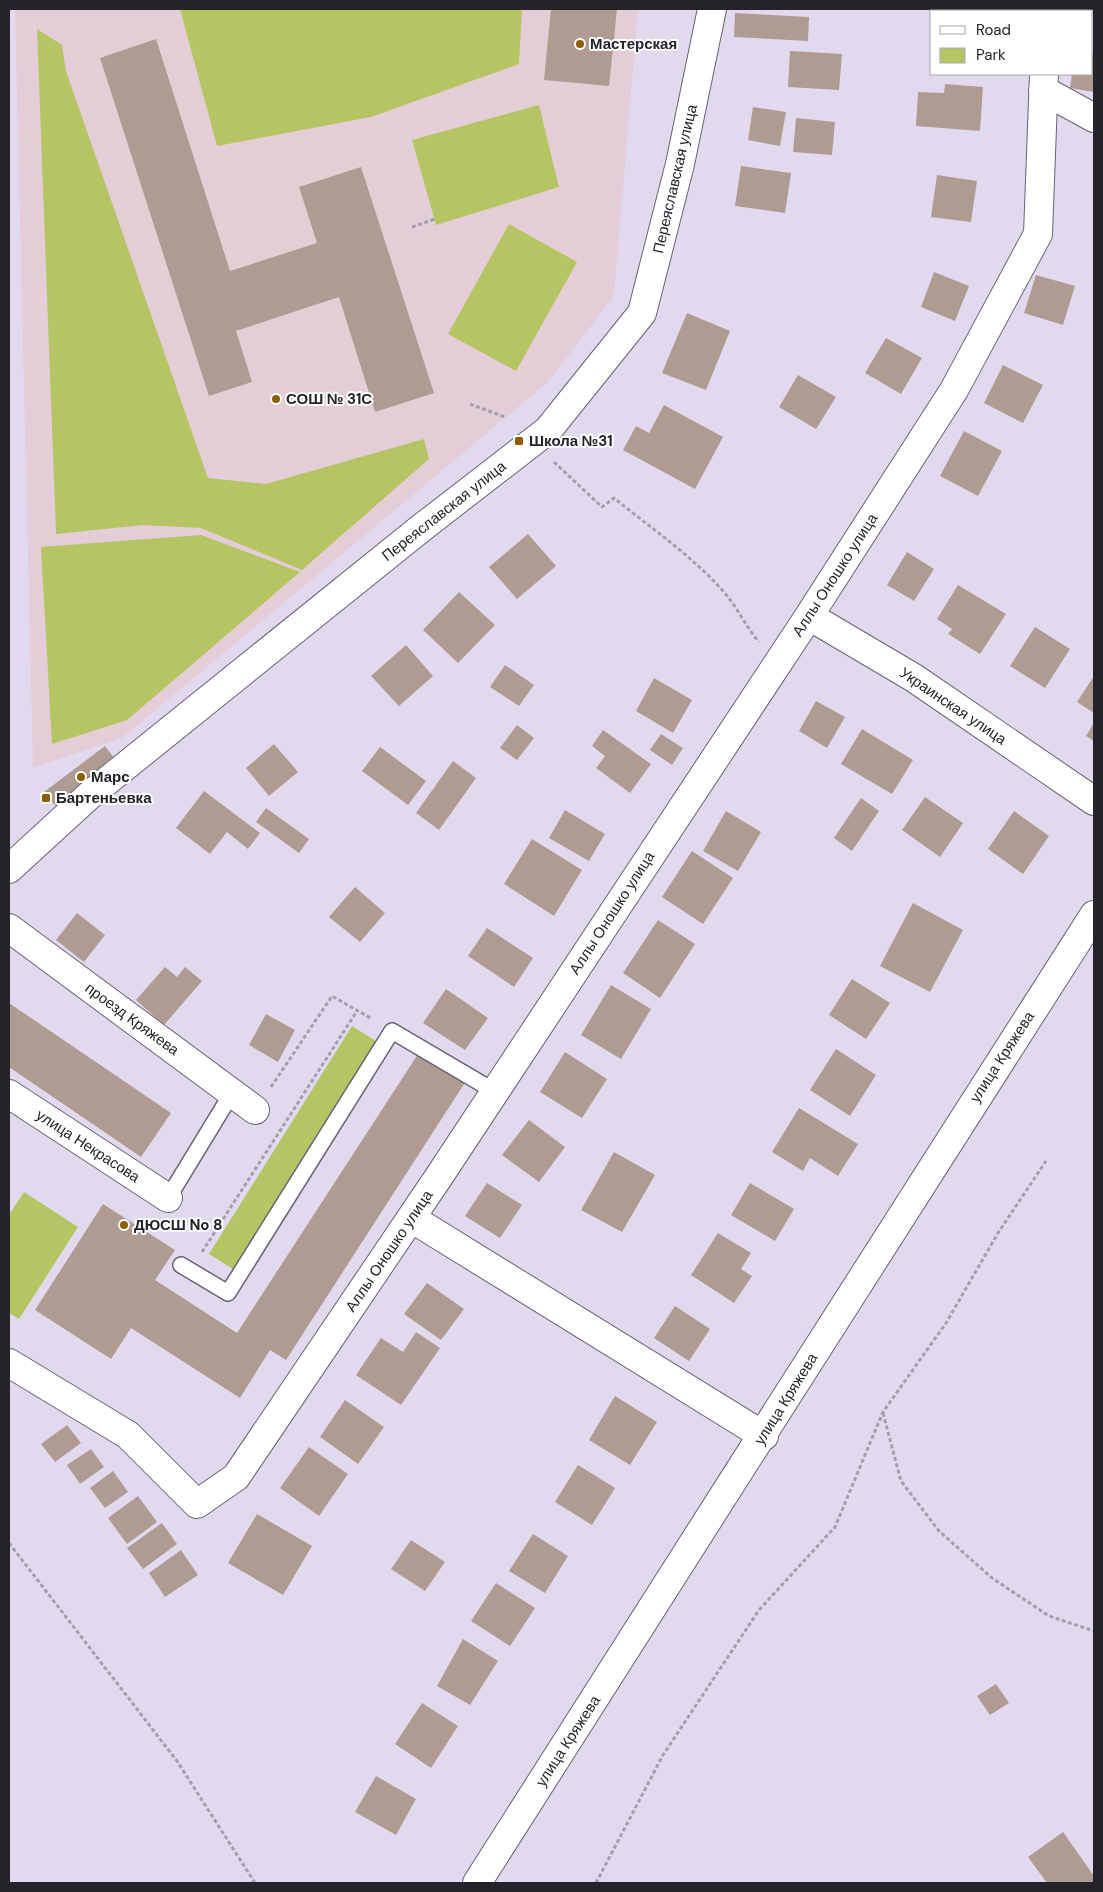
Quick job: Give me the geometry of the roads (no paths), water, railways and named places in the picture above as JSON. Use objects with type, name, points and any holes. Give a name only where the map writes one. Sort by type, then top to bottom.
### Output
[{"type":"street","name":"Переяславская улица","points":[[9,869],[92,793],[420,529],[548,430],[642,313],[680,164],[712,9]]},
{"type":"street","points":[[1044,82],[1094,118]]},
{"type":"street","name":"Аллы Оношко улица","points":[[9,1363],[128,1435],[197,1504],[236,1477],[411,1218],[809,616],[954,390],[1038,234],[1044,82]]},
{"type":"street","name":"Украинская улица","points":[[809,616],[914,678],[1094,801]]},
{"type":"street","name":"улица Кряжева","points":[[477,1883],[764,1436],[888,1234],[1094,915]]},
{"type":"street","name":"проезд Кряжева","points":[[9,928],[255,1110]]},
{"type":"street","name":"улица Некрасова","points":[[9,1094],[168,1198]]},
{"type":"street","points":[[411,1218],[764,1436]]},
{"type":"lane","points":[[186,1268],[228,1293],[392,1031],[494,1091]]},
{"type":"lane","points":[[168,1198],[232,1093]]},
{"type":"place","name":"Мастерская","points":[[580,44]]},
{"type":"place","name":"СОШ № 31С","points":[[276,399]]},
{"type":"place","name":"Школа №31","points":[[519,441]]},
{"type":"place","name":"Марс","points":[[81,777]]},
{"type":"place","name":"Бартеньевка","points":[[46,798]]},
{"type":"place","name":"ДЮСШ No 8","points":[[124,1225]]}]
